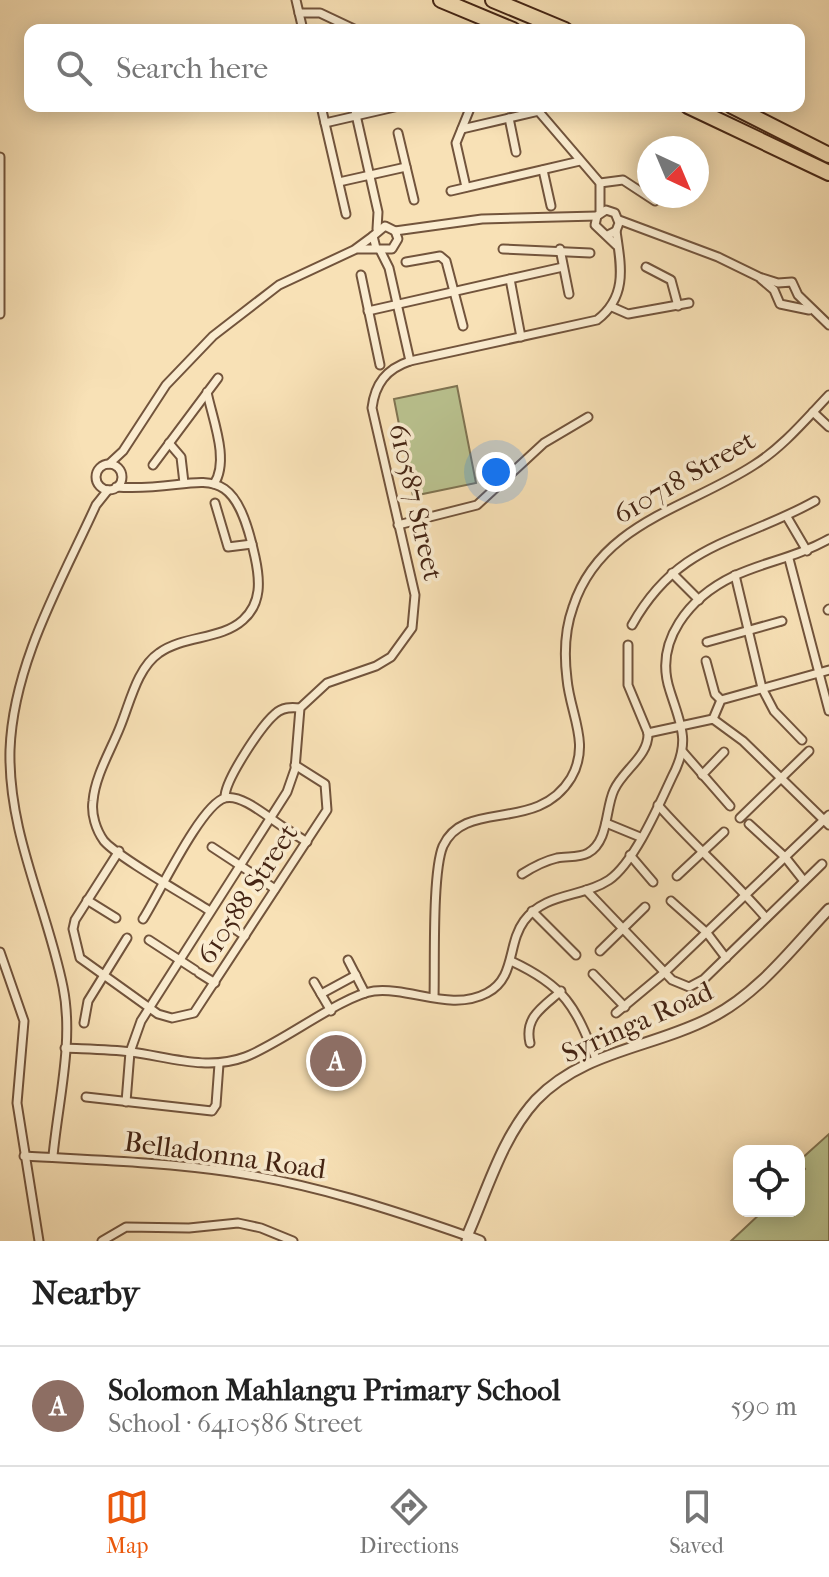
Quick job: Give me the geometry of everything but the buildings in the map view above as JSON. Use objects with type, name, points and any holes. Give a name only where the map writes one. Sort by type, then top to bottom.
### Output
[{"type":"highway","points":[[441,0],[499,24]]},
{"type":"highway","points":[[493,0],[551,24]]},
{"type":"highway","points":[[701,112],[829,173]]},
{"type":"highway","points":[[744,112],[829,155]]},
{"type":"street","points":[[296,0],[302,24]]},
{"type":"street","points":[[299,13],[320,13],[343,24]]},
{"type":"street","points":[[322,112],[346,214]]},
{"type":"street","points":[[356,112],[378,212],[375,232],[378,249],[389,268],[410,361]]},
{"type":"street","points":[[325,123],[374,112]]},
{"type":"street","points":[[466,187],[456,150],[469,112]]},
{"type":"street","points":[[462,129],[526,112]]},
{"type":"street","points":[[540,112],[600,183],[602,197],[595,227]]},
{"type":"street","points":[[509,118],[516,152]]},
{"type":"street","points":[[398,133],[414,200]]},
{"type":"street","points":[[0,157],[0,314]]},
{"type":"street","points":[[451,191],[580,161]]},
{"type":"street","points":[[339,182],[406,167]]},
{"type":"street","points":[[543,170],[551,206]]},
{"type":"street","points":[[600,183],[623,180],[637,189]]},
{"type":"street","points":[[602,197],[610,211],[618,248],[621,283],[612,307],[628,314],[689,303]]},
{"type":"street","points":[[53,1156],[65,1048],[64,990],[16,821],[10,749],[18,695],[28,661],[96,505],[98,471],[123,451],[166,385],[213,336],[279,285],[354,250],[375,232],[392,229],[413,231],[482,219],[580,219],[610,211]]},
{"type":"street","points":[[378,212],[392,229],[394,246],[389,268]]},
{"type":"street","points":[[580,219],[595,227],[635,228],[718,257],[776,287],[792,282],[798,295],[829,325]]},
{"type":"street","points":[[354,250],[394,246],[413,231]]},
{"type":"street","points":[[503,249],[560,249],[590,253]]},
{"type":"street","points":[[560,249],[569,294]]},
{"type":"street","points":[[406,262],[444,258],[463,326]]},
{"type":"street","points":[[368,311],[563,267]]},
{"type":"street","points":[[646,267],[671,280],[678,306]]},
{"type":"street","points":[[361,275],[380,365]]},
{"type":"street","points":[[510,279],[521,337]]},
{"type":"street","points":[[776,287],[777,301],[811,310]]},
{"type":"street","points":[[792,304],[798,295]]},
{"type":"street","name":"610587 Street","points":[[143,919],[203,818],[225,797],[228,780],[272,717],[286,708],[300,708],[327,683],[376,666],[391,657],[412,628],[415,595],[372,408],[373,396],[384,376],[410,361],[587,323],[612,307]]},
{"type":"street","points":[[153,465],[218,378]]},
{"type":"street","points":[[207,392],[220,460],[219,476],[214,484]]},
{"type":"street","name":"610718 Street","points":[[434,997],[438,871],[446,841],[459,827],[474,820],[529,812],[540,807],[563,788],[576,768],[580,732],[567,680],[567,638],[579,591],[593,566],[635,528],[756,464],[829,395]]},
{"type":"street","points":[[813,412],[829,427]]},
{"type":"street","points":[[398,525],[477,505],[544,443],[588,417]]},
{"type":"street","points":[[169,443],[181,457],[184,483]]},
{"type":"street","points":[[96,505],[112,488],[120,473],[123,451]]},
{"type":"street","points":[[109,464],[137,489]]},
{"type":"street","points":[[98,483],[112,488],[137,489],[158,489],[184,483],[214,484],[228,491],[240,505],[252,544],[260,581],[258,596],[248,614],[225,630],[161,651],[145,667],[93,799],[97,828],[103,840],[210,911]]},
{"type":"street","points":[[632,625],[648,598],[694,555],[730,537],[787,517],[815,501]]},
{"type":"street","points":[[215,503],[228,547],[252,544]]},
{"type":"street","points":[[787,517],[807,551]]},
{"type":"street","points":[[65,1048],[130,1052],[219,1064],[258,1051],[365,993],[393,991],[468,1000],[488,993],[503,979],[519,928],[532,911],[545,902],[586,890],[617,874],[658,805],[683,752],[683,723],[669,690],[666,658],[676,626],[699,600],[735,575],[789,559],[829,539]]},
{"type":"street","points":[[789,559],[829,711]]},
{"type":"street","points":[[672,573],[699,600]]},
{"type":"street","points":[[735,575],[762,688],[774,711],[802,740]]},
{"type":"street","points":[[707,642],[782,621]]},
{"type":"street","points":[[522,874],[553,859],[590,852],[606,823],[613,791],[628,767],[647,747],[648,733],[628,685],[628,645]]},
{"type":"street","points":[[706,661],[715,694],[721,700]]},
{"type":"street","points":[[721,700],[829,670]]},
{"type":"street","points":[[713,719],[721,700]]},
{"type":"street","points":[[126,1102],[130,1052],[135,1033],[287,792],[295,765],[300,708]]},
{"type":"street","points":[[616,1013],[664,973],[827,820],[743,741],[713,719],[683,723],[648,733]]},
{"type":"street","points":[[740,818],[809,751]]},
{"type":"street","points":[[683,752],[730,806]]},
{"type":"street","points":[[702,775],[724,752]]},
{"type":"street","name":"610588 Street","points":[[149,1008],[172,1018],[197,1010],[327,810],[327,791],[319,778],[295,765]]},
{"type":"street","points":[[225,797],[243,802],[307,842]]},
{"type":"street","points":[[658,805],[701,854],[766,918]]},
{"type":"street","points":[[606,823],[640,837]]},
{"type":"street","points":[[749,824],[785,857],[804,881]]},
{"type":"street","points":[[677,876],[724,832]]},
{"type":"street","points":[[212,847],[275,889]]},
{"type":"street","points":[[119,851],[74,925],[78,953],[83,963],[149,1008]]},
{"type":"street","points":[[630,855],[653,882]]},
{"type":"street","points":[[586,890],[664,973],[680,986],[689,987],[704,979],[822,864]]},
{"type":"street","points":[[87,900],[116,918]]},
{"type":"street","points":[[671,901],[707,933],[726,958]]},
{"type":"street","points":[[600,951],[645,907]]},
{"type":"street","name":"Syringa Road","points":[[467,1239],[522,1118],[554,1083],[596,1059],[688,1028],[728,1008],[759,982],[829,909]]},
{"type":"street","points":[[532,911],[576,955]]},
{"type":"street","points":[[230,926],[245,936]]},
{"type":"street","points":[[84,1023],[88,1001],[127,938]]},
{"type":"street","points":[[149,940],[215,983]]},
{"type":"street","points":[[0,952],[24,1021],[17,1103],[39,1241]]},
{"type":"street","points":[[348,960],[365,993]]},
{"type":"street","points":[[511,961],[540,974],[561,991],[577,1012],[596,1059]]},
{"type":"street","points":[[593,974],[625,1007]]},
{"type":"street","points":[[321,994],[356,975]]},
{"type":"street","points":[[314,982],[331,1011]]},
{"type":"street","points":[[530,1043],[527,1030],[530,1020],[561,991]]},
{"type":"street","points":[[86,1097],[212,1111],[216,1105],[219,1064]]},
{"type":"street","name":"Belladonna Road","points":[[24,1156],[159,1164],[280,1181],[353,1198],[480,1241]]},
{"type":"street","points":[[102,1241],[126,1227],[189,1228],[238,1223],[261,1228],[293,1241]]},
{"type":"green space","points":[[457,386],[476,483],[413,496],[394,399]]},
{"type":"green space","points":[[829,1134],[829,1241],[731,1241],[757,1217],[805,1217],[805,1156]]},
{"type":"place","name":"Solomon Mahlangu Primary School","points":[[336,1061]]}]
